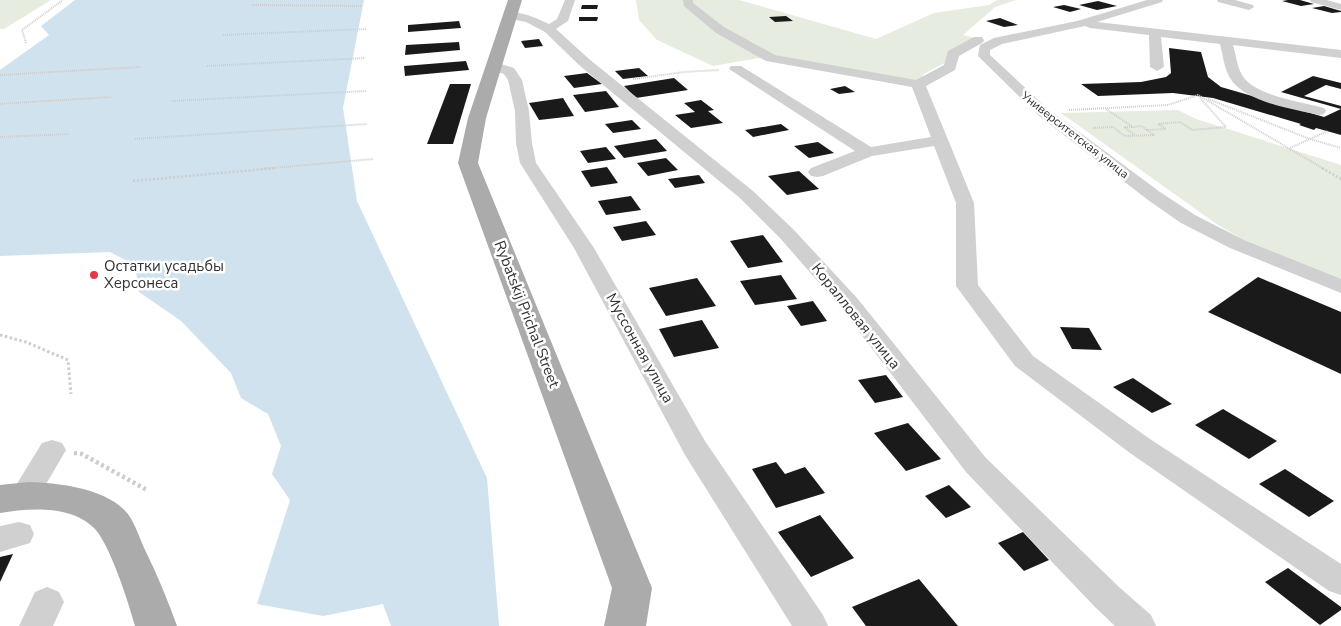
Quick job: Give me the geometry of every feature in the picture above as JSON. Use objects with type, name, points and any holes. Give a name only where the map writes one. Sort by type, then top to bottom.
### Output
[{"type":"main road","name":"Rybatskij Prichal Street","points":[[515,0],[477,118],[468,163],[632,588],[625,626]]},
{"type":"main road","points":[[12,497],[45,496],[99,510],[114,524],[147,596],[156,626]]},
{"type":"street","points":[[549,29],[562,21],[570,0]]},
{"type":"street","points":[[688,0],[688,4],[720,30],[771,58],[918,84],[950,67],[953,54],[978,40]]},
{"type":"street","name":"Университетская улица","points":[[1158,0],[1079,24],[998,42],[984,48],[984,56],[1020,91],[1067,130],[1154,196],[1188,219],[1237,244],[1341,287]]},
{"type":"street","points":[[1222,0],[1249,7]]},
{"type":"street","points":[[1315,0],[1341,7]]},
{"type":"street","name":"Коралловая улица","points":[[510,16],[529,20],[549,29],[584,62],[611,82],[747,195],[786,234],[849,303],[976,465],[1138,626]]},
{"type":"street","points":[[1126,29],[1136,22],[1203,30],[1204,38]]},
{"type":"street","points":[[1079,24],[1341,54]]},
{"type":"street","points":[[1155,32],[1156,66]]},
{"type":"street","points":[[1225,40],[1237,78],[1242,84],[1251,90],[1265,95],[1319,111]]},
{"type":"street","name":"Муссонная улица","points":[[494,66],[509,71],[515,80],[528,162],[584,248],[695,448],[811,626]]},
{"type":"street","points":[[736,69],[868,152]]},
{"type":"street","points":[[918,84],[965,203],[967,286],[1024,362],[1140,446],[1341,581]]},
{"type":"street","points":[[817,172],[868,152],[940,140]]},
{"type":"street","points":[[12,497],[52,450]]},
{"type":"path","points":[[26,43],[22,30],[63,0]]},
{"type":"path","points":[[252,5],[361,6]]},
{"type":"path","points":[[223,35],[366,29]]},
{"type":"path","points":[[207,66],[365,58]]},
{"type":"path","points":[[0,75],[141,67]]},
{"type":"path","points":[[611,82],[684,72],[736,69]]},
{"type":"path","points":[[171,102],[367,91]]},
{"type":"path","points":[[1148,130],[1166,129],[1158,124],[1180,122],[1192,130],[1226,127],[1198,95]]},
{"type":"path","points":[[1198,95],[1341,179]]},
{"type":"path","points":[[1066,110],[1168,105],[1198,95],[1310,139],[1341,148]]},
{"type":"path","points":[[0,104],[111,97]]},
{"type":"path","points":[[1106,108],[1133,127]]},
{"type":"path","points":[[135,139],[366,124]]},
{"type":"path","points":[[1067,130],[1113,127],[1125,136],[1154,135],[1141,126],[1124,127],[1135,135]]},
{"type":"path","points":[[1289,148],[1328,132]]},
{"type":"path","points":[[0,137],[70,134]]},
{"type":"path","points":[[133,181],[373,159]]},
{"type":"path","points":[[0,335],[26,342],[68,360],[71,394]]},
{"type":"path","points":[[52,450],[82,454],[147,490]]},
{"type":"shaded area","points":[[0,0],[51,0],[4,29],[0,29]]},
{"type":"shaded area","points":[[636,0],[739,0],[876,39],[934,13],[989,5],[997,0],[1016,0],[995,7],[963,35],[985,41],[924,74],[920,80],[908,81],[775,55],[713,66],[657,40],[639,20]]},
{"type":"shaded area","points":[[1178,110],[1196,119],[1341,165],[1341,280],[1242,239],[1218,225],[1061,113]]},
{"type":"water","points":[[75,0],[364,0],[343,108],[357,201],[487,478],[499,626],[391,626],[383,604],[323,616],[257,604],[290,500],[272,474],[281,446],[268,414],[241,398],[231,373],[181,321],[139,292],[135,265],[110,252],[0,256],[0,70],[49,35],[41,26]]},
{"type":"building","points":[[1300,0],[1314,4],[1301,6],[1282,1]]},
{"type":"building","points":[[1098,1],[1117,6],[1097,10],[1079,5]]},
{"type":"building","points":[[582,5],[598,5],[597,9],[581,9]]},
{"type":"building","points":[[1064,5],[1081,9],[1070,12],[1053,7]]},
{"type":"building","points":[[1324,6],[1341,12],[1332,13],[1312,8]]},
{"type":"building","points":[[786,16],[793,21],[775,22],[769,17]]},
{"type":"building","points":[[579,17],[598,17],[597,21],[579,21]]},
{"type":"building","points":[[1000,18],[1018,25],[1004,27],[986,21]]},
{"type":"building","points":[[459,21],[461,28],[408,32],[408,25]]},
{"type":"building","points":[[539,39],[543,46],[525,48],[521,41]]},
{"type":"building","points":[[459,42],[460,50],[405,55],[406,45]]},
{"type":"building","points":[[1169,48],[1201,52],[1208,77],[1221,87],[1324,117],[1341,109],[1341,135],[1316,128],[1314,130],[1299,125],[1301,124],[1213,98],[1173,93],[1098,96],[1081,84],[1141,82],[1166,77],[1171,73]]},
{"type":"building","points":[[466,61],[469,70],[405,76],[404,66]]},
{"type":"building","points":[[639,68],[648,76],[623,79],[615,71]]},
{"type":"building","points":[[587,73],[602,84],[574,88],[564,76]]},
{"type":"building","points":[[1313,76],[1341,83],[1341,89],[1326,85],[1304,96],[1341,106],[1341,109],[1281,92]]},
{"type":"building","points":[[674,78],[688,90],[636,98],[624,86]]},
{"type":"building","points":[[450,84],[471,84],[453,144],[427,144]]},
{"type":"building","points":[[845,86],[855,92],[839,94],[830,89]]},
{"type":"building","points":[[606,91],[619,107],[585,112],[573,95]]},
{"type":"building","points":[[563,98],[574,116],[539,120],[529,103]]},
{"type":"building","points":[[701,100],[714,110],[708,111],[723,123],[691,128],[675,115],[695,112],[684,103]]},
{"type":"building","points":[[632,120],[641,129],[613,133],[605,124]]},
{"type":"building","points":[[781,124],[789,130],[753,137],[745,130]]},
{"type":"building","points":[[656,139],[667,151],[624,158],[614,146]]},
{"type":"building","points":[[818,142],[834,153],[809,158],[794,146]]},
{"type":"building","points":[[606,147],[616,159],[588,163],[580,151]]},
{"type":"building","points":[[666,158],[678,170],[648,176],[637,163]]},
{"type":"building","points":[[607,167],[618,183],[591,187],[581,171]]},
{"type":"building","points":[[799,171],[819,189],[787,195],[768,176]]},
{"type":"building","points":[[699,175],[705,183],[675,188],[668,179]]},
{"type":"building","points":[[631,196],[641,210],[606,215],[598,201]]},
{"type":"building","points":[[646,221],[656,235],[622,241],[613,227]]},
{"type":"building","points":[[763,235],[783,262],[748,268],[730,241]]},
{"type":"building","points":[[781,275],[797,299],[755,305],[740,281]]},
{"type":"building","points":[[1258,277],[1341,312],[1341,374],[1208,312]]},
{"type":"building","points":[[697,278],[716,306],[666,316],[649,288]]},
{"type":"building","points":[[813,301],[827,321],[801,326],[787,306]]},
{"type":"building","points":[[702,320],[719,348],[674,357],[659,329]]},
{"type":"building","points":[[1060,327],[1089,328],[1102,350],[1072,349]]},
{"type":"building","points":[[886,375],[903,397],[875,403],[858,380]]},
{"type":"building","points":[[1133,378],[1172,404],[1152,413],[1113,387]]},
{"type":"building","points":[[1223,409],[1277,441],[1249,459],[1195,425]]},
{"type":"building","points":[[908,423],[941,459],[906,471],[874,433]]},
{"type":"building","points":[[776,462],[785,474],[805,467],[825,493],[776,508],[752,469]]},
{"type":"building","points":[[1285,469],[1334,501],[1309,517],[1259,484]]},
{"type":"building","points":[[949,485],[971,507],[946,518],[925,496]]},
{"type":"building","points":[[820,515],[854,558],[811,577],[778,532]]},
{"type":"building","points":[[1023,532],[1049,560],[1024,571],[998,543]]},
{"type":"building","points":[[13,554],[0,582],[0,557]]},
{"type":"building","points":[[1288,568],[1341,607],[1341,610],[1320,625],[1265,582]]},
{"type":"building","points":[[919,579],[958,626],[866,626],[852,607]]},
{"type":"place","name":"Остатки усадьбы Херсонеса","points":[[94,275]]}]
